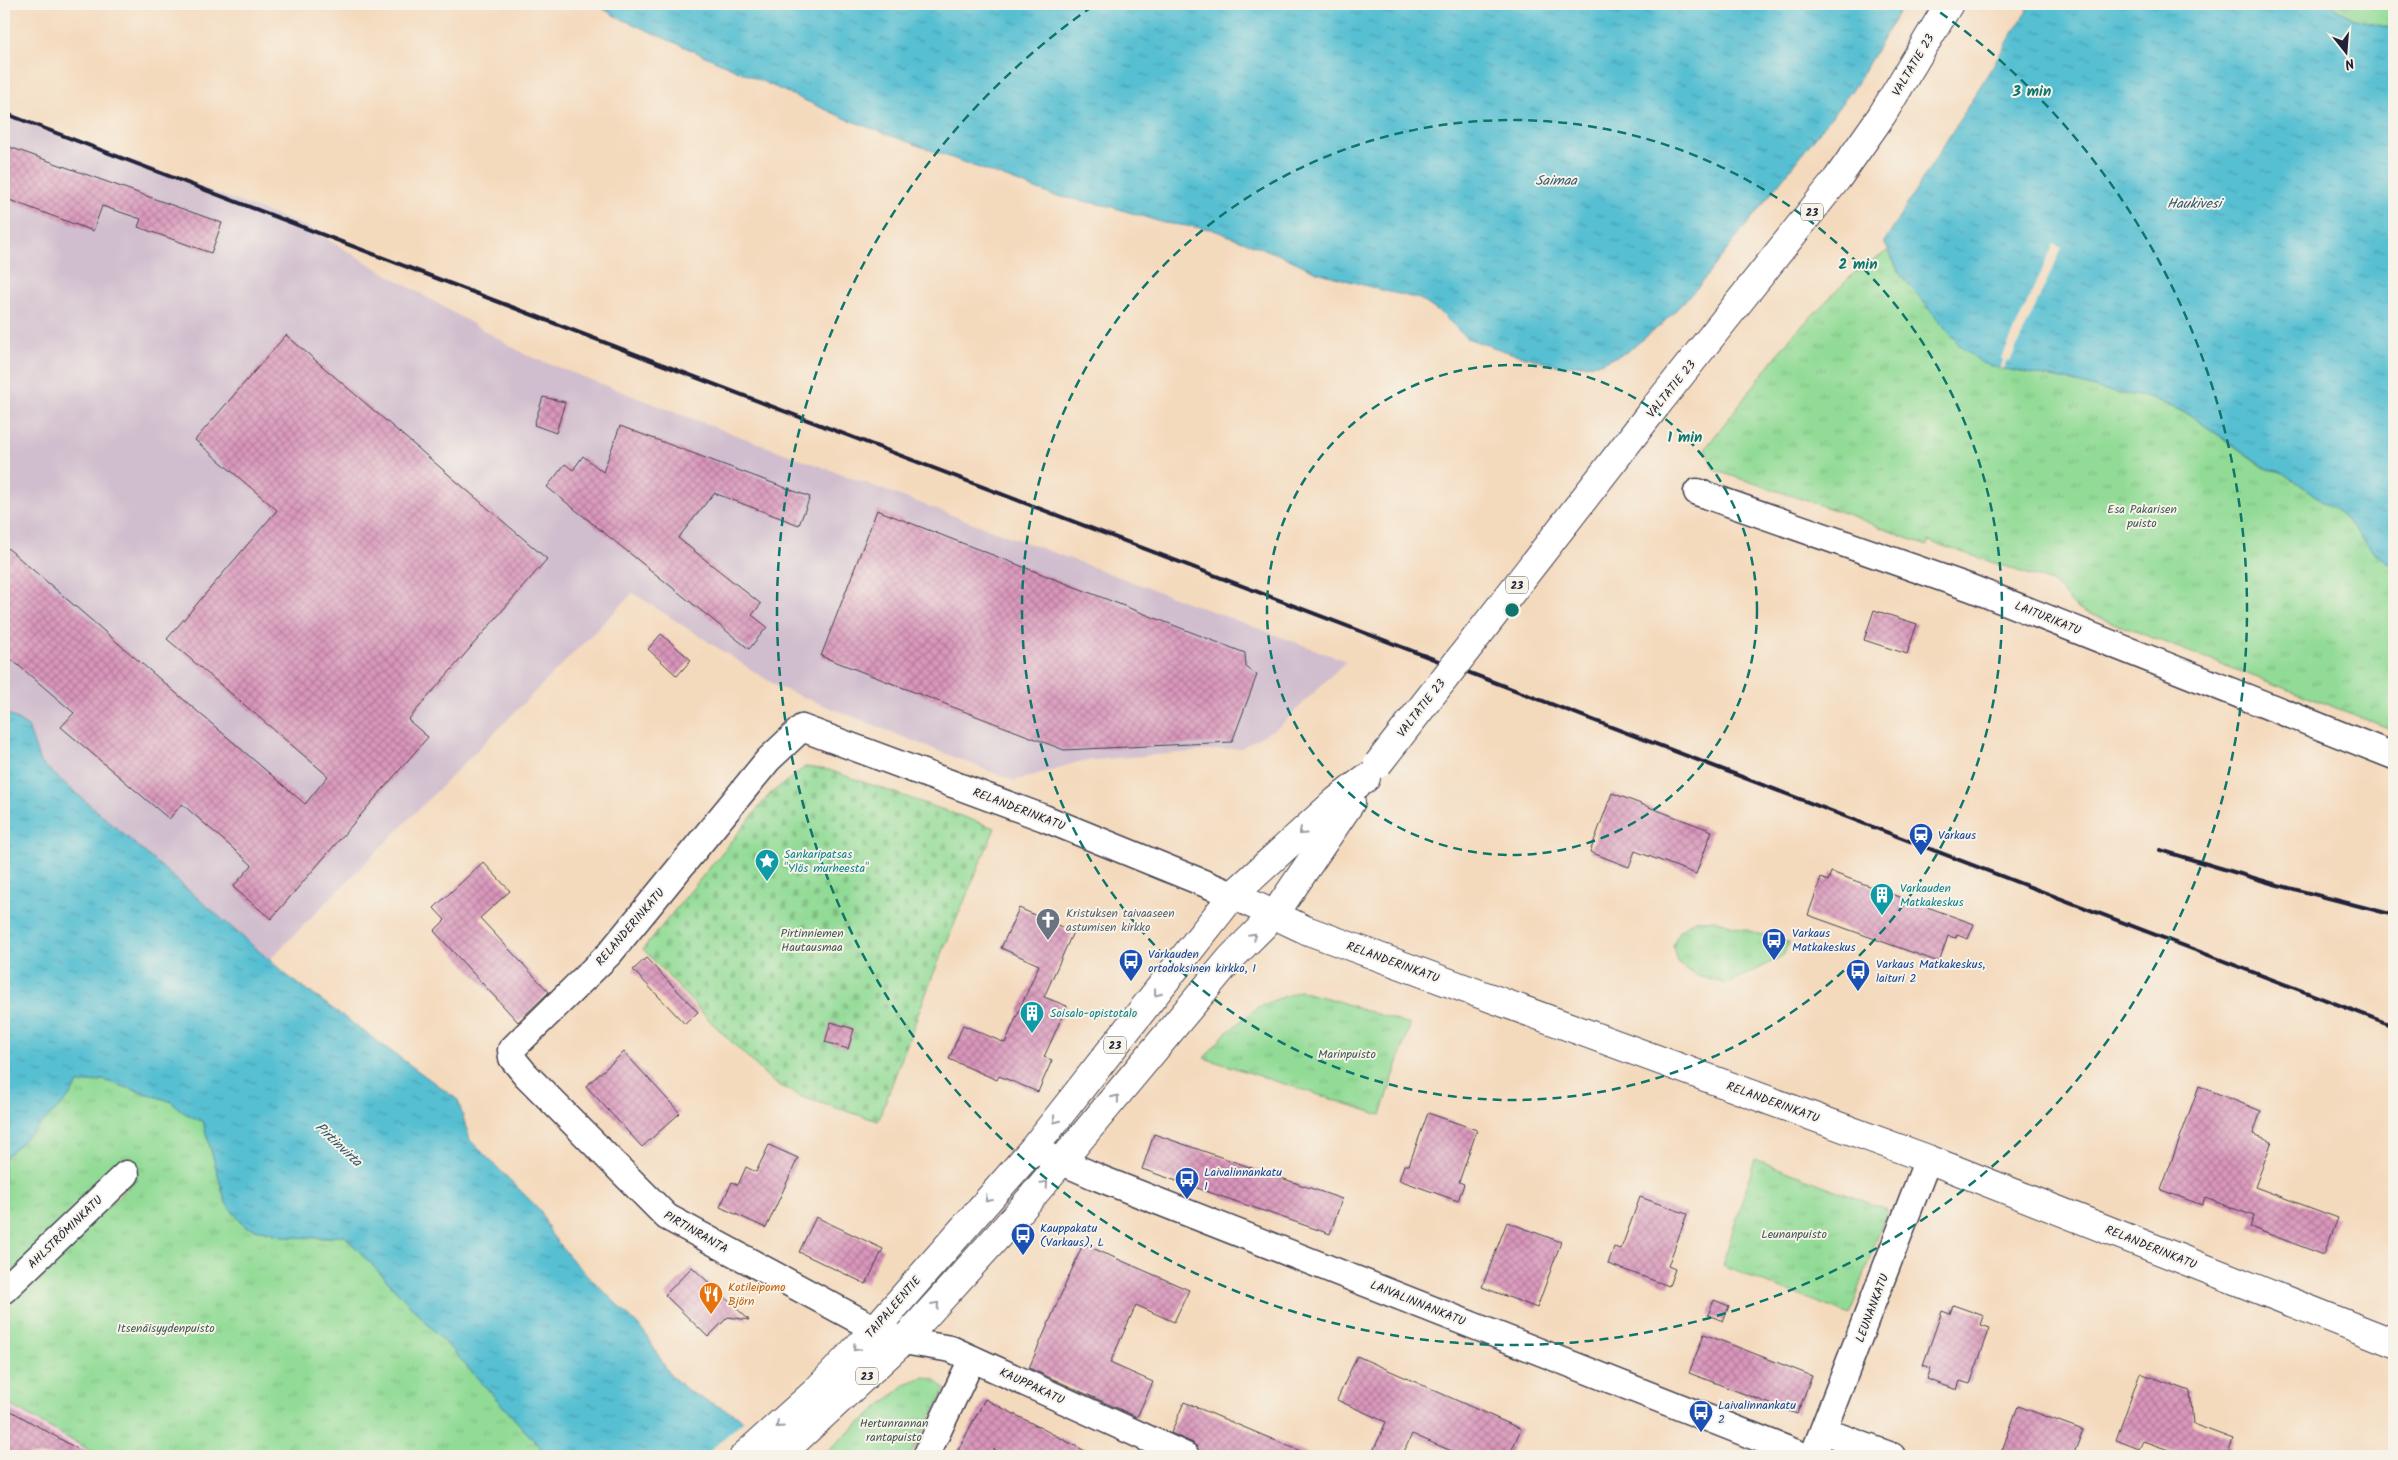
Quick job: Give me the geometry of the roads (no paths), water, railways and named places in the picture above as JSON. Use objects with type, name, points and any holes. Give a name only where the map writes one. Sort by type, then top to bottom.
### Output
[{"type":"main road","name":"VALTATIE 23","points":[[1275,914],[1372,771],[1656,406],[1837,180],[1882,115],[1948,4]]},
{"type":"main road","name":"VALTATIE 23","points":[[1233,895],[1336,801],[1372,771]]},
{"type":"main road","name":"RELANDERINKATU","points":[[1233,895],[1306,930],[1928,1159],[2394,1343]]},
{"type":"main road","name":"23","points":[[1033,1149],[1233,895]]},
{"type":"main road","name":"23","points":[[1063,1162],[1231,958],[1275,914]]},
{"type":"main road","name":"TAIPALEENTIE","points":[[779,1456],[822,1402],[875,1328],[1033,1149]]},
{"type":"main road","name":"TAIPALEENTIE","points":[[744,1456],[822,1402],[903,1341],[1063,1162]]},
{"type":"street","name":"LAITURIKATU","points":[[1697,492],[1971,588],[2394,756]]},
{"type":"street","name":"RELANDERINKATU","points":[[511,1050],[610,953],[768,760],[802,728],[1044,818],[1233,895]]},
{"type":"street","name":"PIRTINRANTA","points":[[511,1050],[512,1058],[526,1075],[666,1217],[875,1328]]},
{"type":"street","name":"LAIVALINNANKATU","points":[[1033,1149],[1804,1456]]},
{"type":"street","name":"LEUNANKATU","points":[[1813,1456],[1928,1159]]},
{"type":"street","name":"AHLSTRÖMINKATU","points":[[4,1290],[126,1174]]},
{"type":"street","name":"KAUPPAKATU","points":[[875,1328],[903,1341],[951,1349],[1186,1456]]},
{"type":"street","points":[[926,1456],[972,1358]]},
{"type":"street","points":[[1824,1431],[1892,1456]]},
{"type":"water","name":"Saimaa","points":[[596,4],[1659,4],[1679,9],[1687,4],[1903,4],[1856,85],[1698,287],[1661,325],[1627,352],[1597,364],[1560,366],[1511,353],[1466,338],[1443,315],[1420,299],[1317,272],[1280,255],[1211,229],[1164,223],[1109,206],[1052,195],[849,120],[615,16]]},
{"type":"water","name":"Haukivesi","points":[[2031,4],[2330,4],[2354,19],[2394,29],[2394,567],[2371,549],[2342,515],[2284,473],[2266,468],[2190,415],[2152,398],[2106,391],[2063,379],[2003,369],[1982,363],[1962,348],[1900,274],[1884,242]]},
{"type":"water","name":"Pirtinvirta","points":[[4,711],[28,727],[40,762],[289,977],[458,1100],[470,1140],[540,1210],[551,1234],[574,1262],[643,1330],[670,1375],[691,1393],[738,1416],[778,1456],[548,1456],[344,1235],[324,1238],[288,1237],[244,1226],[226,1203],[203,1122],[183,1112],[170,1101],[103,1080],[78,1084],[65,1102],[4,1158]]},
{"type":"railway","points":[[4,113],[2394,1026]]},
{"type":"railway","points":[[2160,850],[2274,884],[2394,915]]},
{"type":"place","name":"Varkaus","points":[[1921,856]]},
{"type":"place","name":"Sankaripatsas \"Ylös murheesta\"","points":[[767,882]]},
{"type":"place","name":"Varkauden Matkakeskus","points":[[1882,916]]},
{"type":"place","name":"Kristuksen taivaaseen astumisen kirkko","points":[[1048,941]]},
{"type":"place","name":"Varkaus Matkakeskus","points":[[1774,961]]},
{"type":"place","name":"Varkauden ortodoksinen kirkko, I","points":[[1131,982]]},
{"type":"place","name":"Varkaus Matkakeskus, laituri 2","points":[[1858,992]]},
{"type":"place","name":"Soisalo-opistotalo","points":[[1032,1034]]},
{"type":"place","name":"Laivalinnankatu 1","points":[[1187,1200]]},
{"type":"place","name":"Kauppakatu (Varkaus), L","points":[[1023,1256]]},
{"type":"place","name":"Kotileipomo Björn","points":[[711,1315]]},
{"type":"place","name":"Laivalinnankatu 2","points":[[1701,1433]]},
{"type":"park label","name":"Esa Pakarisen puisto","points":[[2142,516]]},
{"type":"park label","name":"Pirtinniemen Hautausmaa","points":[[812,940]]},
{"type":"park label","name":"Marinpuisto","points":[[1347,1054]]},
{"type":"park label","name":"Leunanpuisto","points":[[1794,1234]]},
{"type":"park label","name":"Itsenäisyydenpuisto","points":[[166,1328]]},
{"type":"park label","name":"Hertunrannan rantapuisto","points":[[894,1430]]}]
